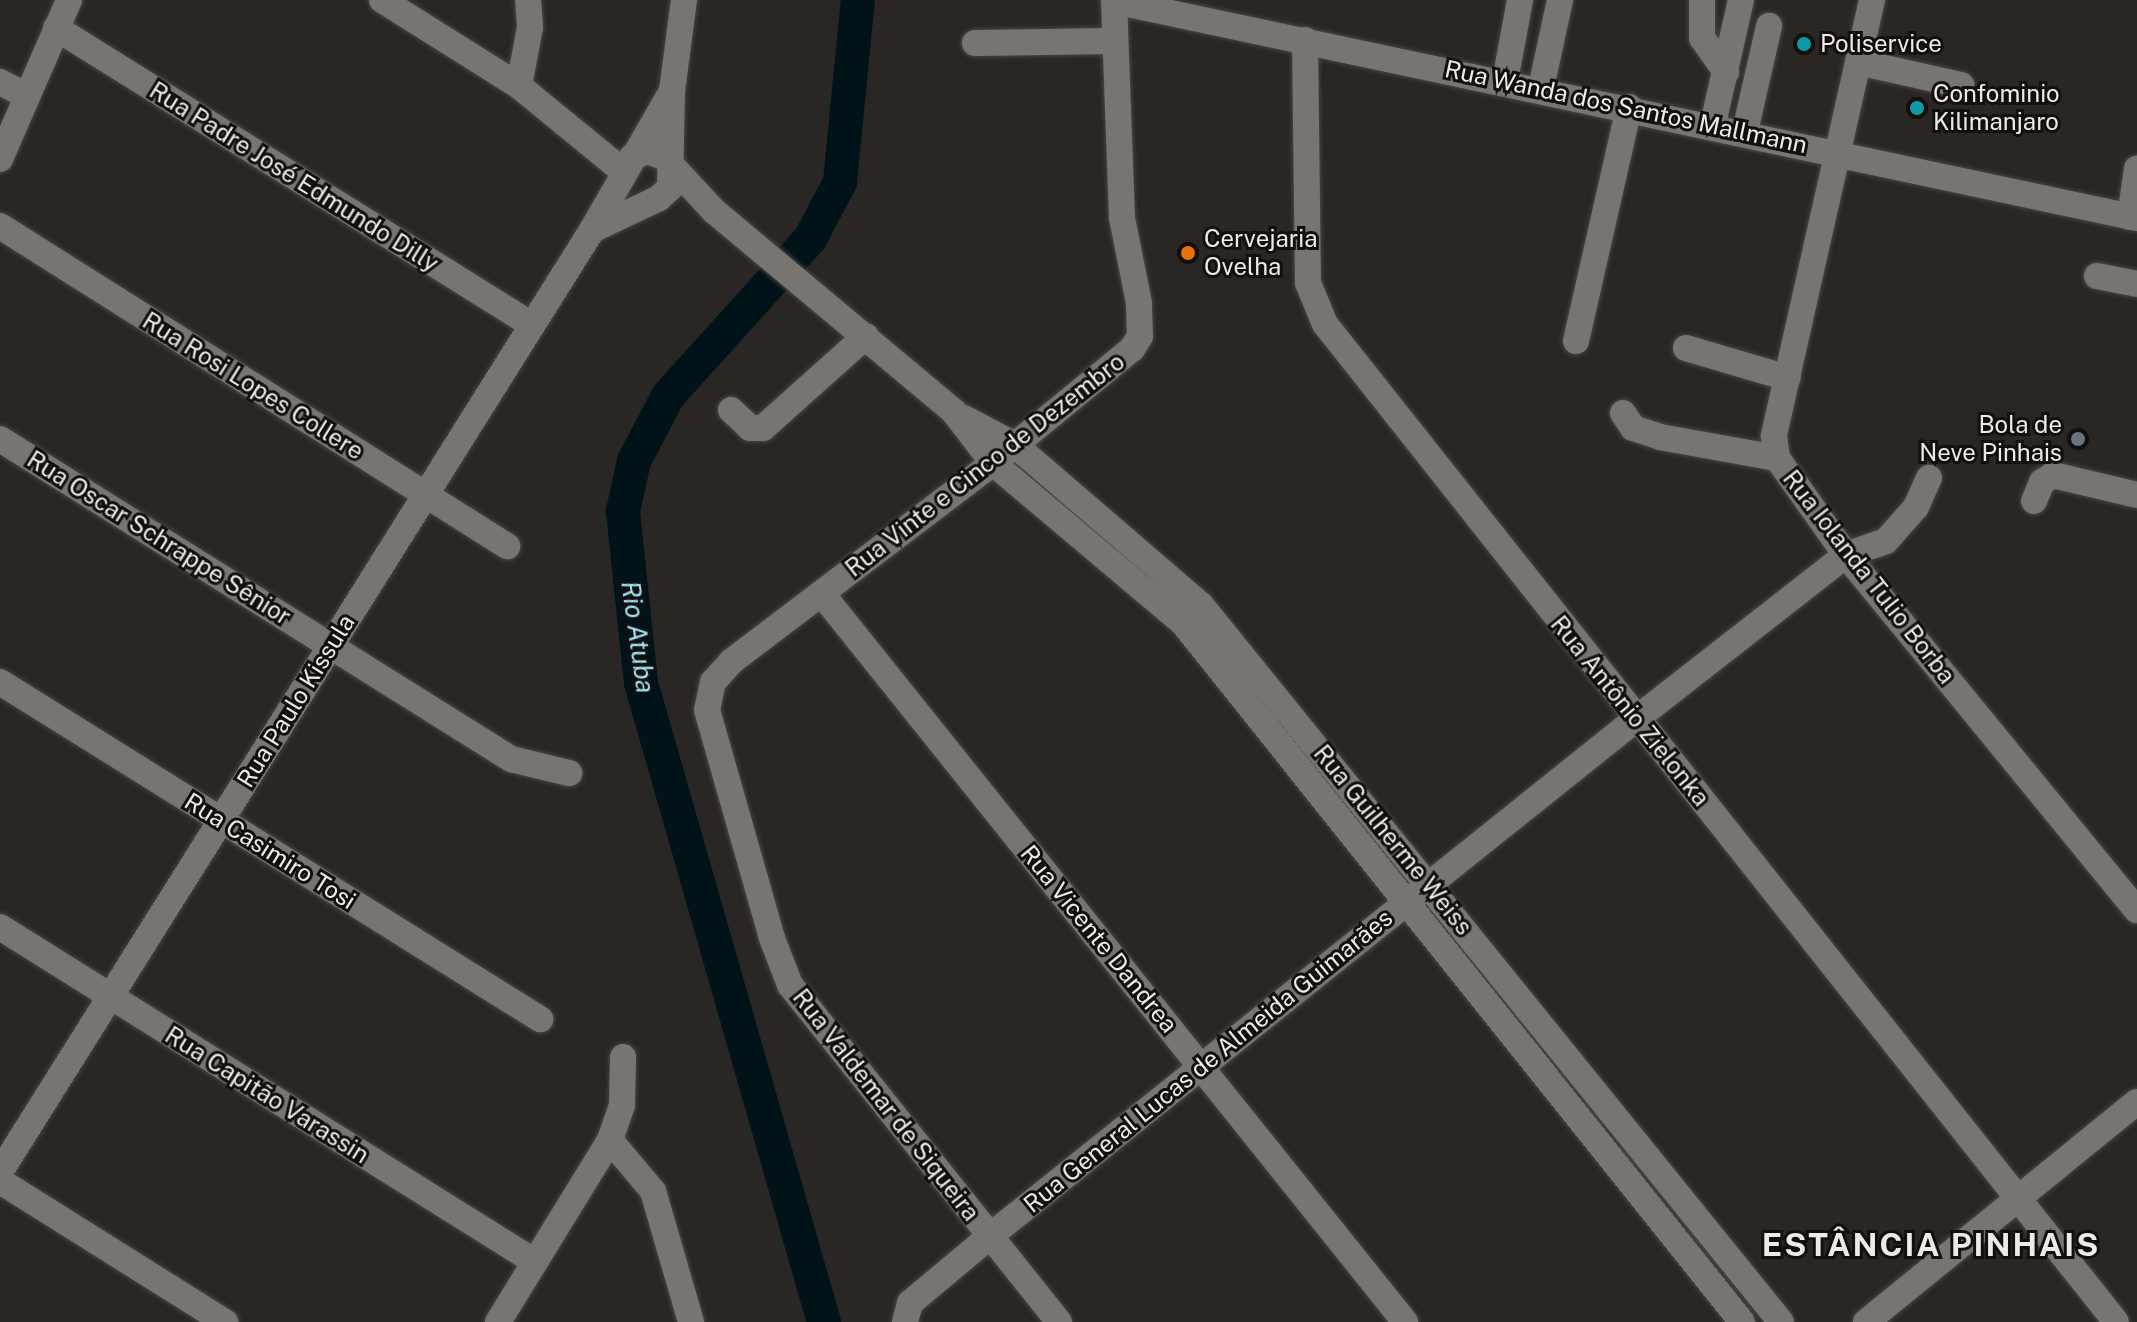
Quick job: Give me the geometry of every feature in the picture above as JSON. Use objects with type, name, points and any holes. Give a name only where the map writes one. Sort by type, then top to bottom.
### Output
[{"type":"street","points":[[0,159],[69,0]]},
{"type":"street","points":[[382,0],[519,86],[628,164]]},
{"type":"street","points":[[519,86],[530,27],[528,0]]},
{"type":"street","name":"Rua Paulo Kissula","points":[[673,172],[672,91],[684,0]]},
{"type":"street","name":"Rua Wanda dos Santos Mallmann","points":[[1114,0],[1713,124],[2133,217]]},
{"type":"street","name":"Rua Vinte e Cinco de Dezembro","points":[[713,682],[732,661],[993,463],[1132,349],[1140,336],[1139,303],[1122,218],[1114,0]]},
{"type":"street","points":[[1505,81],[1520,0]]},
{"type":"street","points":[[1541,88],[1560,0]]},
{"type":"street","points":[[1702,0],[1702,38],[1726,72]]},
{"type":"street","points":[[1713,124],[1741,0]]},
{"type":"street","name":"Rua Iolanda Tulio Borba","points":[[1872,0],[1834,152],[1774,436],[1777,458],[1788,481],[1846,555],[2137,910]]},
{"type":"street","points":[[1745,131],[1769,26]]},
{"type":"street","name":"Rua Padre José Edmundo Dilly","points":[[56,28],[532,325]]},
{"type":"street","name":"Rua Antônio Zielonka","points":[[1305,40],[1308,283],[1325,324],[2116,1322]]},
{"type":"street","points":[[975,43],[1115,41]]},
{"type":"street","points":[[1858,62],[1961,85]]},
{"type":"street","points":[[0,82],[27,96]]},
{"type":"street","name":"Rua Paulo Kissula","points":[[0,1172],[592,230],[672,91]]},
{"type":"street","points":[[1576,341],[1629,107]]},
{"type":"street","points":[[592,230],[652,201],[670,188],[673,172],[657,153],[628,164]]},
{"type":"street","points":[[628,164],[630,193],[723,218]]},
{"type":"street","points":[[2133,217],[2137,169]]},
{"type":"street","name":"Rua Guilherme Weiss","points":[[673,172],[723,218],[954,412],[993,463],[1183,623],[1742,1322]]},
{"type":"street","name":"Rua Rosi Lopes Collere","points":[[0,226],[507,546]]},
{"type":"street","points":[[2097,276],[2137,284]]},
{"type":"street","points":[[731,410],[750,428],[763,428],[866,336]]},
{"type":"street","points":[[1686,348],[1788,378]]},
{"type":"street","name":"Rua Guilherme Weiss","points":[[954,412],[1015,445],[1201,605],[1781,1322]]},
{"type":"street","points":[[1623,413],[1633,428],[1660,437],[1777,458]]},
{"type":"street","name":"Rua Oscar Schrappe Sênior","points":[[0,439],[511,759],[569,773]]},
{"type":"street","points":[[2034,501],[2042,482],[2053,475],[2137,495]]},
{"type":"street","name":"Rua General Lucas de Almeida Guimarães","points":[[908,1312],[990,1236],[1636,719],[1846,555],[1886,541],[1916,507],[1929,478]]},
{"type":"street","name":"Rua Vicente Dandrea","points":[[822,594],[1405,1322]]},
{"type":"street","name":"Rua Casimiro Tosi","points":[[0,682],[540,1019]]},
{"type":"street","name":"Rua Valdemar de Siqueira","points":[[713,682],[707,710],[772,938],[790,985],[1059,1322]]},
{"type":"street","name":"Rua Capitão Varassin","points":[[0,927],[535,1262]]},
{"type":"street","points":[[498,1322],[610,1140],[622,1106],[623,1057]]},
{"type":"street","points":[[1866,1322],[2137,1102]]},
{"type":"street","points":[[610,1140],[653,1191],[691,1322]]},
{"type":"street","points":[[0,1181],[225,1322]]},
{"type":"waterway","name":"Rio Atuba","points":[[824,1322],[641,683],[623,511],[634,461],[668,396],[810,239],[840,182],[858,0]]},
{"type":"place","name":"Poliservice","points":[[1804,44]]},
{"type":"place","name":"Confominio Kilimanjaro","points":[[1917,108]]},
{"type":"place","name":"Cervejaria Ovelha","points":[[1188,253]]},
{"type":"place","name":"Bola de Neve Pinhais","points":[[2078,439]]},
{"type":"district","name":"ESTÂNCIA PINHAIS","points":[[1931,1245]]}]
